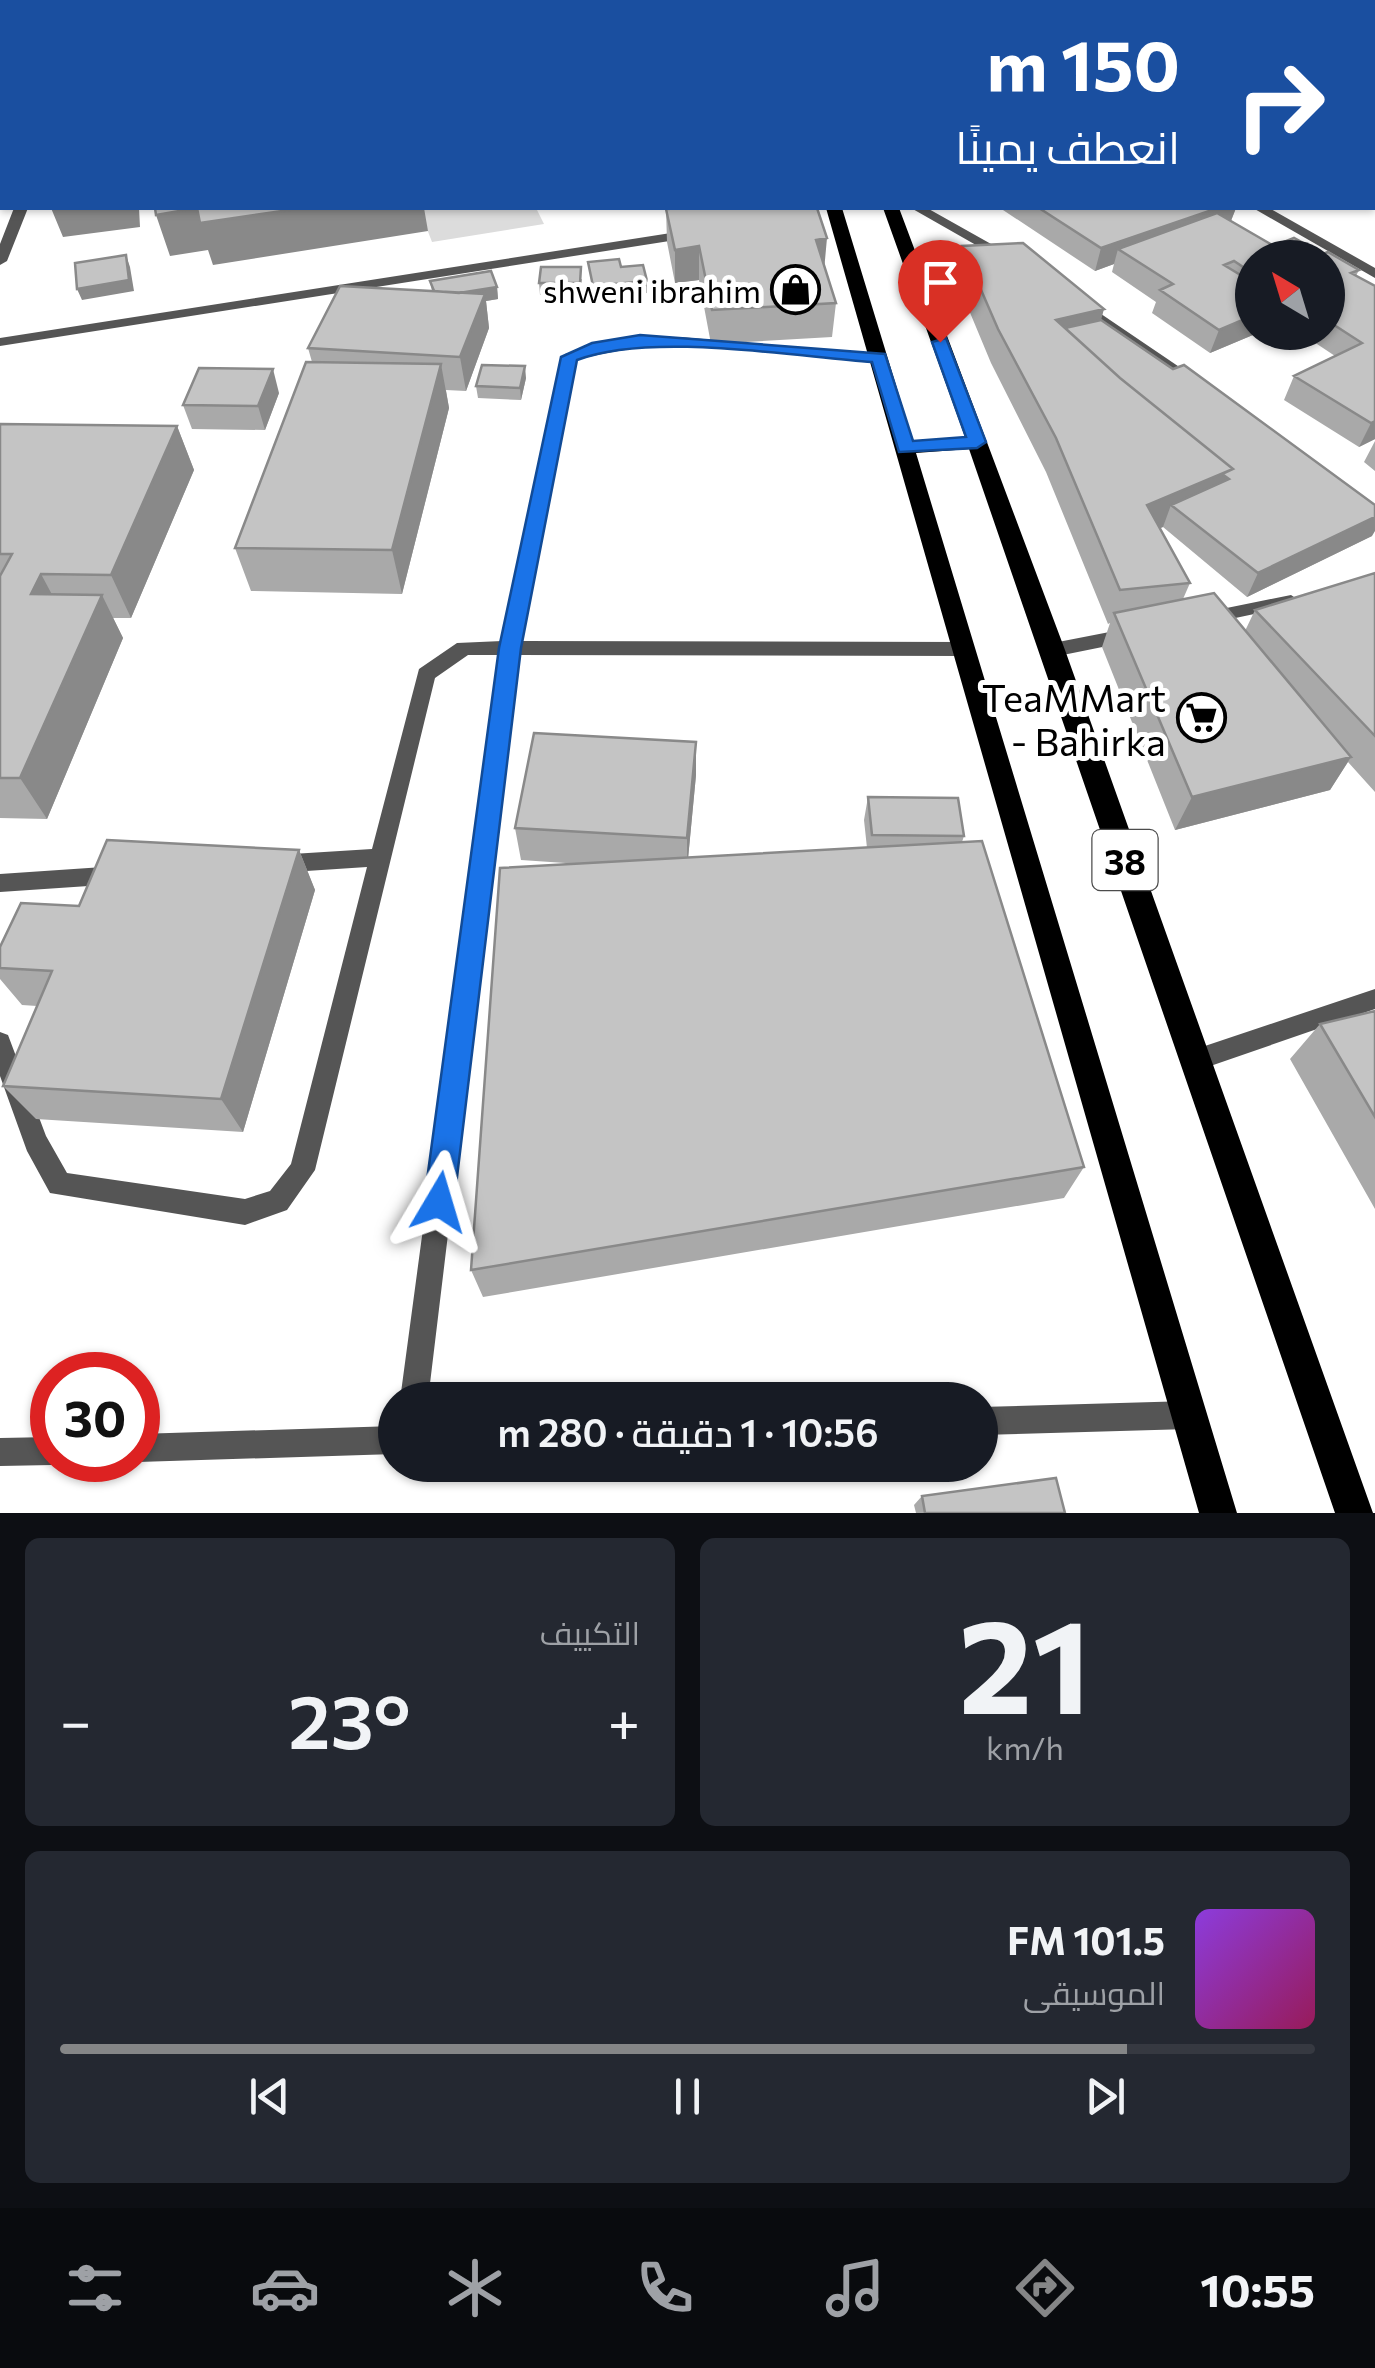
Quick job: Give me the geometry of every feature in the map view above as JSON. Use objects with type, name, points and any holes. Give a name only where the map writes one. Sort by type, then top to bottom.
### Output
[{"type":"main road","name":"38","points":[[892,210],[1053,650],[1354,1513]]},
{"type":"main road","name":"38","points":[[829,211],[906,448],[1218,1513]]},
{"type":"main road","points":[[906,448],[977,442]]},
{"type":"street","points":[[0,261],[20,210]]},
{"type":"street","points":[[922,210],[1029,269]]},
{"type":"street","points":[[1263,210],[1375,274]]},
{"type":"street","points":[[0,342],[700,232]]},
{"type":"street","points":[[1060,291],[1202,389]]},
{"type":"street","points":[[416,1382],[510,648],[570,357],[598,346],[640,340],[879,358]]},
{"type":"street","points":[[1183,624],[1312,596]]},
{"type":"street","points":[[1053,650],[1146,631]]},
{"type":"street","points":[[0,1043],[36,1142],[59,1184],[246,1212],[278,1201],[302,1170],[426,674],[464,648],[964,648]]},
{"type":"street","points":[[248,866],[381,857]]},
{"type":"street","points":[[0,882],[133,874]]},
{"type":"street","points":[[1194,1061],[1375,1000]]},
{"type":"street","points":[[998,1420],[1189,1415]]},
{"type":"street","points":[[160,1447],[378,1441]]},
{"type":"street","points":[[0,1452],[30,1451]]},
{"type":"shaded area","points":[[420,210],[537,210],[544,224],[432,242]]},
{"type":"building","points":[[155,210],[185,210],[156,215]]},
{"type":"building","points":[[197,210],[289,210],[200,223]]},
{"type":"building","points":[[666,210],[818,210],[827,238],[816,240],[836,303],[712,310],[699,246],[675,250]]},
{"type":"building","points":[[1042,210],[1212,210],[1101,248]]},
{"type":"building","points":[[1217,213],[1264,240],[1235,240],[1235,262],[1224,265],[1235,272],[1235,323],[1219,330],[1160,290],[1173,284],[1118,249]]},
{"type":"building","points":[[1023,243],[1104,309],[1056,320],[1120,378],[1233,469],[1147,505],[1190,583],[1120,590],[1056,438],[998,329],[962,246]]},
{"type":"building","points":[[126,255],[129,280],[77,289],[75,263]]},
{"type":"building","points":[[619,259],[621,267],[643,265],[647,281],[593,286],[588,262]]},
{"type":"building","points":[[1345,262],[1359,270],[1351,273],[1375,286],[1375,421],[1371,423],[1294,376],[1362,343],[1345,332]]},
{"type":"building","points":[[541,267],[581,267],[580,283],[539,283]]},
{"type":"building","points":[[491,271],[497,287],[459,293],[434,291],[430,281]]},
{"type":"building","points":[[340,286],[485,294],[460,357],[308,348]]},
{"type":"building","points":[[1101,320],[1173,369],[1184,365],[1375,505],[1375,517],[1258,573],[1171,505],[1229,479],[1222,474],[1233,469],[1065,328]]},
{"type":"building","points":[[306,362],[441,364],[392,550],[235,548]]},
{"type":"building","points":[[482,365],[525,366],[520,388],[476,386]]},
{"type":"building","points":[[199,368],[273,369],[258,406],[183,405]]},
{"type":"building","points":[[0,424],[177,426],[111,575],[41,574],[31,594],[102,595],[20,778],[0,778],[0,576],[12,554],[0,554]]},
{"type":"building","points":[[1375,573],[1375,736],[1255,610]]},
{"type":"building","name":"TeaMMart - Bahirka","points":[[1214,593],[1351,757],[1192,797],[1114,613]]},
{"type":"building","points":[[534,733],[696,742],[687,838],[515,828]]},
{"type":"building","points":[[868,797],[958,798],[964,836],[872,835]]},
{"type":"building","points":[[107,840],[299,850],[221,1099],[3,1086],[52,971],[0,968],[0,947],[21,903],[79,906]]},
{"type":"building","points":[[982,841],[1084,1167],[471,1270],[500,868]]},
{"type":"building","points":[[1375,1011],[1375,1117],[1320,1024]]},
{"type":"building","points":[[1056,1478],[1065,1513],[925,1513],[922,1496]]},
{"type":"place","name":"shweni ibrahim","points":[[796,290]]},
{"type":"place","name":"TeaMMart - Bahirka","points":[[1201,718]]},
{"type":"route","points":[[439,1202],[510,648],[570,357],[598,346],[640,340],[879,358],[906,448],[977,442],[940,342]]}]
